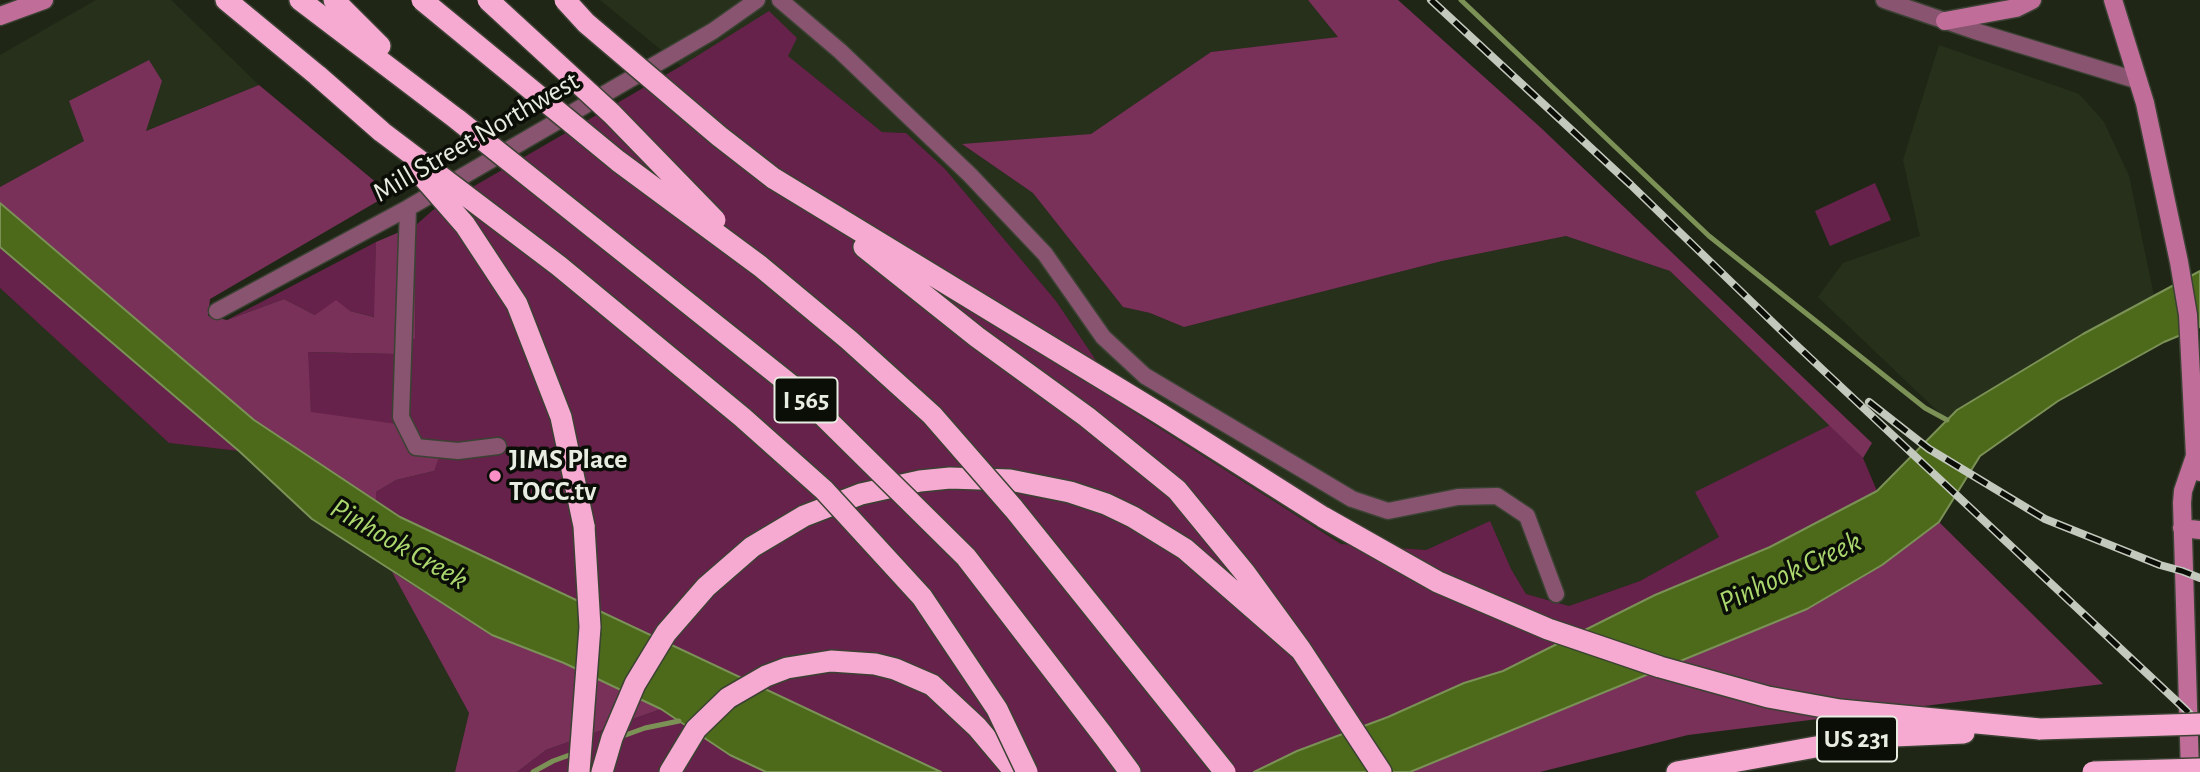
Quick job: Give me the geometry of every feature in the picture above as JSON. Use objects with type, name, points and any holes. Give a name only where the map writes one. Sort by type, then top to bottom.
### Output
[{"type":"highway","points":[[226,0],[383,132],[559,266],[742,417],[824,490],[922,597],[997,709],[1027,772]]},
{"type":"highway","points":[[300,0],[458,120]]},
{"type":"highway","name":"I 565","points":[[334,0],[458,120],[797,390],[966,556],[1130,772]]},
{"type":"highway","name":"I 565","points":[[422,0],[608,153],[760,266],[849,340],[932,415],[1014,509],[1225,772]]},
{"type":"highway","points":[[488,0],[612,114],[760,266]]},
{"type":"highway","points":[[565,0],[586,23],[719,136],[977,337],[1087,417],[1177,490],[1245,573],[1301,650],[1381,772]]},
{"type":"highway","points":[[383,132],[465,225],[517,304],[561,417],[584,526],[590,619],[579,772]]},
{"type":"highway","points":[[773,178],[1159,413],[1323,517],[1438,582],[1548,629],[1660,667],[1768,697],[1840,710],[2040,729]]},
{"type":"highway","points":[[602,772],[612,738],[635,684],[666,633],[706,586],[752,547],[804,516],[861,494],[920,481],[950,478],[1010,480],[1070,492],[1105,503],[1185,549],[1301,650]]},
{"type":"highway","points":[[670,772],[696,730],[727,698],[756,681],[787,668],[831,660],[875,664],[895,669],[932,685],[978,727],[1014,772]]},
{"type":"highway","name":"US 231","points":[[1677,772],[1871,737],[2200,724]]},
{"type":"highway","points":[[2093,772],[2200,769]]},
{"type":"main road","points":[[0,16],[44,0]]},
{"type":"main road","points":[[1945,21],[2016,8],[2032,0]]},
{"type":"main road","points":[[2113,0],[2138,81],[2179,262],[2188,315],[2198,464],[2183,491],[2191,529],[2190,772]]},
{"type":"street","name":"Mill Street Northwest","points":[[217,311],[408,208],[713,31],[757,0]]},
{"type":"street","points":[[780,0],[840,51],[970,174],[1045,254],[1103,337],[1145,376],[1352,499],[1388,512],[1458,497],[1497,496],[1527,516],[1556,594]]},
{"type":"street","points":[[1884,0],[2138,81]]},
{"type":"street","points":[[408,208],[401,417],[416,447],[458,451],[498,446]]},
{"type":"shaded area","points":[[96,0],[171,0],[259,85],[145,131],[162,81],[84,141],[0,187],[0,55]]},
{"type":"shaded area","points":[[600,0],[1308,0],[1338,37],[1211,52],[1091,134],[963,145],[1033,193],[1123,307],[1150,313],[1184,327],[1442,261],[1566,236],[1670,271],[1830,425],[1696,492],[1719,537],[1640,581],[1569,606],[1526,594],[1489,522],[1426,550],[1341,544],[1128,408],[1056,301],[945,169],[906,133],[882,132],[787,56],[770,12],[681,66]]},
{"type":"shaded area","points":[[1308,0],[1398,0],[1540,127],[1872,443],[1863,458],[1670,271],[1566,236],[1442,261],[1184,327],[1150,313],[1123,307],[1033,193],[962,144],[1091,134],[1211,52],[1338,37]]},
{"type":"shaded area","points":[[769,11],[797,38],[788,56],[882,132],[906,133],[945,169],[1056,301],[1128,408],[1341,544],[1426,550],[1490,521],[1511,569],[1526,594],[1569,606],[1640,581],[1719,537],[1695,492],[1830,425],[1863,458],[1877,491],[1770,547],[1655,595],[1503,671],[1464,683],[1388,717],[1297,751],[1254,772],[941,772],[400,517],[376,501],[376,492],[396,480],[434,471],[427,447],[412,426],[311,413],[307,352],[395,354],[415,337],[416,225],[433,210],[681,66]]},
{"type":"shaded area","points":[[1939,45],[2079,94],[2104,122],[2129,176],[2154,296],[2083,334],[1957,410],[1947,420],[1818,297],[1843,263],[1920,236],[1903,160]]},
{"type":"shaded area","points":[[149,60],[162,81],[146,131],[259,85],[390,194],[210,299],[208,316],[227,320],[284,299],[315,315],[336,300],[350,311],[374,317],[376,242],[416,225],[415,338],[395,354],[308,352],[311,412],[412,426],[427,447],[439,457],[434,471],[396,480],[376,492],[376,501],[254,420],[0,203],[0,187],[84,141],[69,101]]},
{"type":"shaded area","points":[[1875,183],[1891,220],[1830,246],[1815,211]]},
{"type":"shaded area","points":[[376,242],[375,317],[350,311],[315,315],[284,299],[227,320]]},
{"type":"shaded area","points":[[0,247],[239,451],[169,443],[0,288]]},
{"type":"shaded area","points":[[0,288],[169,443],[239,451],[312,519],[392,572],[469,713],[455,772],[0,772]]},
{"type":"shaded area","points":[[1939,522],[2103,684],[1688,735],[1540,772],[1410,772],[1807,609],[1882,565]]},
{"type":"shaded area","points":[[392,572],[492,635],[564,663],[661,709],[546,750],[517,772],[455,772],[469,713]]},
{"type":"shaded area","points":[[661,709],[730,755],[766,772],[517,772],[546,750]]},
{"type":"water","name":"Pinhook Creek","points":[[0,203],[254,420],[400,517],[941,772],[766,772],[730,755],[661,709],[564,663],[492,635],[312,519],[239,451],[0,247]]},
{"type":"water","name":"Pinhook Creek","points":[[2200,271],[2200,327],[2164,342],[2058,401],[1980,456],[1939,522],[1882,565],[1807,609],[1410,772],[1254,772],[1297,751],[1388,717],[1464,683],[1503,671],[1655,595],[1770,547],[1877,491],[1957,410],[2083,334]]},
{"type":"waterway","points":[[1461,0],[1709,236],[1925,408],[1947,420]]},
{"type":"waterway","points":[[620,737],[645,728],[679,721]]},
{"type":"waterway","points":[[533,772],[575,753]]},
{"type":"railway","points":[[1431,0],[1631,185],[1792,341],[2200,725]]},
{"type":"railway","points":[[1869,402],[1929,449],[2045,519],[2200,578]]},
{"type":"place","name":"JIMS Place TOCC.tv","points":[[495,476]]}]
